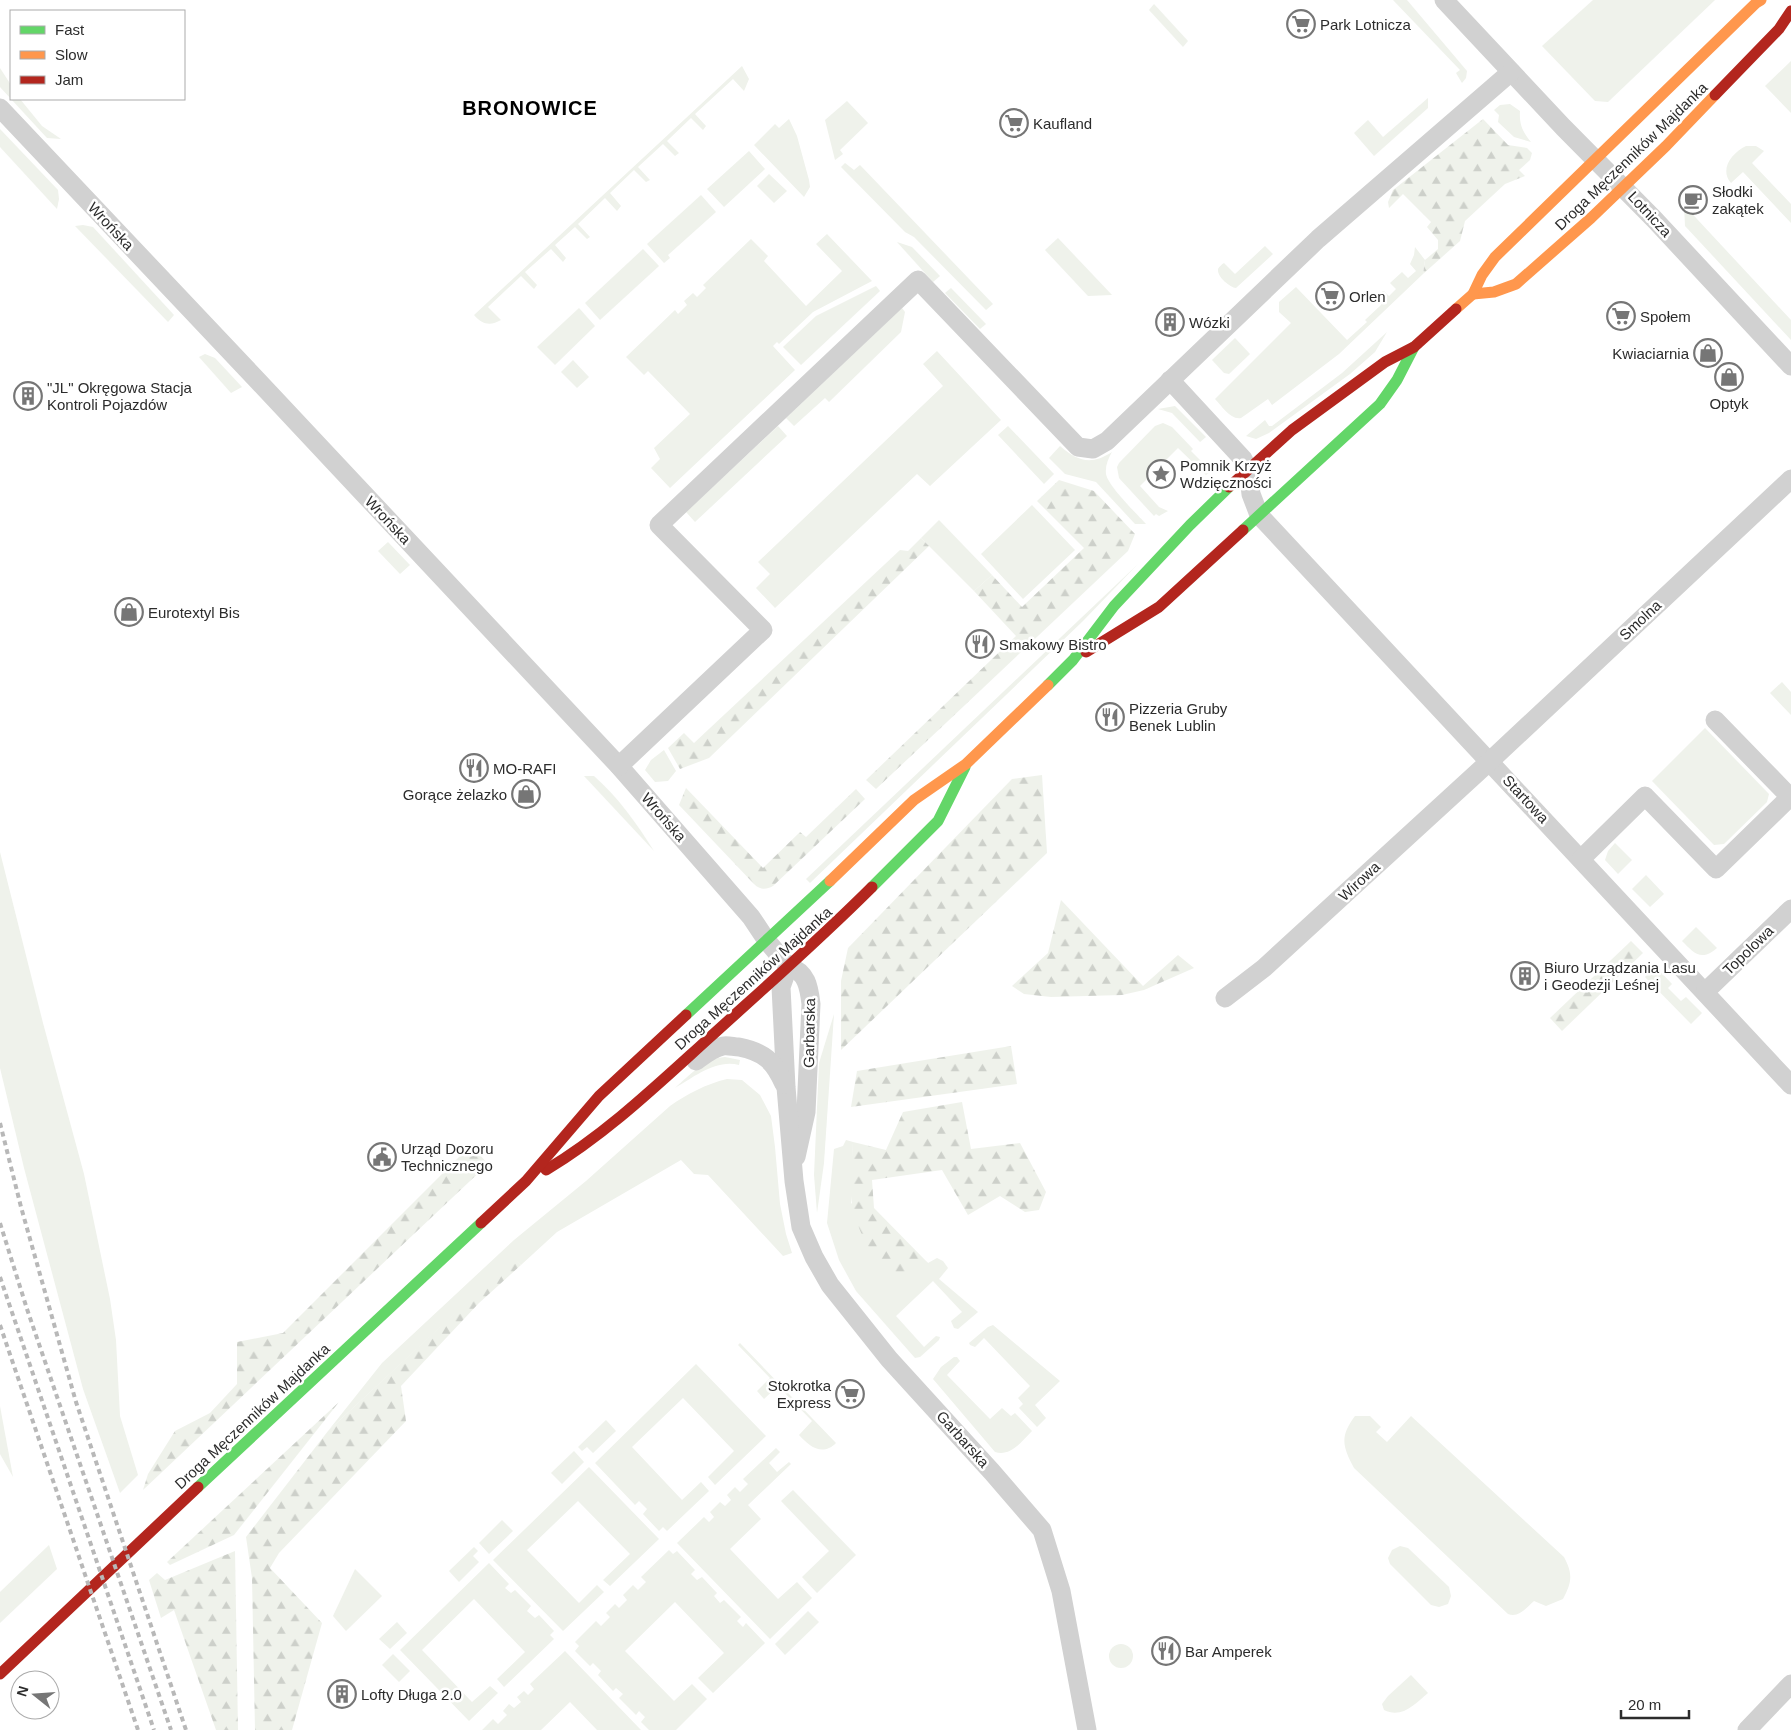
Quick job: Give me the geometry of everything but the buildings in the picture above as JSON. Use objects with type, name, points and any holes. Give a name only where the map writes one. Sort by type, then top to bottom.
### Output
[{"type":"street","name":"Lotnicza","points":[[1444,0],[1511,72],[1624,187],[1791,366]]},
{"type":"street","name":"Droga Męczenników Majdanka","points":[[0,1674],[145,1536],[526,1182],[599,1096],[768,941],[914,800],[966,764],[1073,660],[1114,606],[1190,525],[1248,469],[1292,430],[1386,362],[1414,347],[1473,294],[1482,275],[1495,257],[1760,0]]},
{"type":"street","name":"Droga Męczenników Majdanka","points":[[1473,294],[1494,292],[1516,284],[1591,218],[1682,130],[1772,35],[1791,11]]},
{"type":"street","points":[[619,766],[762,630],[659,525],[918,280],[1078,447],[1093,450],[1100,446],[1318,239],[1511,72]]},
{"type":"street","name":"Wrońska","points":[[0,108],[619,766],[751,917],[788,966]]},
{"type":"street","name":"Droga Męczenników Majdanka","points":[[1073,660],[1159,607],[1380,404],[1397,380],[1414,347]]},
{"type":"street","points":[[1170,380],[1244,459],[1248,469],[1251,494],[1259,515]]},
{"type":"street","name":"Smolna","points":[[1490,761],[1791,479]]},
{"type":"street","name":"Startowa","points":[[1259,515],[1791,1085]]},
{"type":"street","points":[[1581,858],[1645,796],[1716,869],[1790,797],[1715,720]]},
{"type":"street","name":"Wirowa","points":[[1225,998],[1264,968],[1490,761]]},
{"type":"street","name":"Droga Męczenników Majdanka","points":[[526,1182],[571,1155],[620,1118],[835,924],[938,821],[966,764]]},
{"type":"street","name":"Topolowa","points":[[1705,992],[1791,910]]},
{"type":"street","name":"Garbarska","points":[[793,1171],[806,1112],[811,1004],[810,990],[804,978],[798,969],[788,966],[781,987],[786,1087],[793,1171],[801,1227],[814,1257],[830,1284],[889,1359],[955,1430],[1042,1530],[1061,1591],[1087,1730]]},
{"type":"street","name":"Garbarska","points":[[645,1096],[710,1052],[723,1046],[742,1048],[762,1054],[778,1069],[786,1087]]},
{"type":"street","points":[[1747,1730],[1791,1684]]},
{"type":"green space","points":[[1393,0],[1407,0],[1467,71],[1466,78],[1462,83],[1456,73],[1460,70]]},
{"type":"green space","points":[[1593,0],[1715,0],[1608,102],[1595,101],[1542,46]]},
{"type":"green space","points":[[1154,4],[1188,41],[1183,47],[1149,10]]},
{"type":"green space","points":[[1791,61],[1791,113],[1765,86]]},
{"type":"green space","points":[[742,66],[749,79],[744,91],[733,79],[695,114],[706,126],[703,130],[691,118],[667,141],[679,153],[675,156],[663,144],[638,167],[650,180],[646,182],[634,170],[610,193],[621,206],[617,211],[605,198],[578,224],[590,237],[587,239],[575,227],[555,245],[566,258],[563,262],[551,249],[525,272],[537,285],[534,289],[521,276],[488,307],[501,320],[487,324],[480,321],[474,315]]},
{"type":"green space","points":[[0,68],[10,83],[10,98],[0,87]]},
{"type":"green space","points":[[1428,98],[1428,108],[1374,156],[1354,133],[1368,120],[1383,137]]},
{"type":"green space","points":[[12,100],[21,100],[42,126],[61,139],[47,138]]},
{"type":"green space","points":[[847,101],[868,123],[840,150],[843,154],[835,160],[825,120]]},
{"type":"green space","points":[[1510,104],[1520,111],[1522,128],[1531,142],[1514,137],[1498,122],[1499,115],[1494,110],[1500,105]]},
{"type":"green space","points":[[789,119],[797,136],[809,180],[810,187],[804,197],[754,145],[775,124],[779,128]]},
{"type":"green space","points":[[1483,119],[1508,145],[1527,148],[1532,153],[1530,160],[1519,170],[1525,176],[1505,184],[1465,221],[1460,241],[1423,274],[1425,260],[1438,249],[1438,240],[1427,227],[1431,222],[1403,194],[1389,208],[1388,202],[1393,190]]},
{"type":"green space","points":[[0,129],[58,190],[57,209],[0,147]]},
{"type":"green space","points":[[1746,146],[1756,146],[1764,151],[1752,163],[1791,204],[1791,223],[1743,172],[1731,183],[1728,178],[1726,172],[1729,162],[1736,153]]},
{"type":"green space","points":[[749,151],[765,169],[724,207],[707,189]]},
{"type":"green space","points":[[845,163],[854,170],[860,165],[993,304],[986,310],[841,167]]},
{"type":"green space","points":[[769,174],[787,191],[774,203],[757,186]]},
{"type":"green space","points":[[701,195],[716,212],[668,255],[670,258],[664,263],[647,244]]},
{"type":"green space","points":[[1684,205],[1791,320],[1791,340],[1685,226]]},
{"type":"green space","points":[[75,226],[93,227],[174,315],[168,322]]},
{"type":"green space","points":[[827,234],[872,281],[813,312],[779,344],[777,342],[773,346],[795,370],[670,488],[651,468],[660,459],[654,448],[690,414],[648,371],[644,375],[626,357],[675,310],[678,314],[687,305],[684,301],[693,293],[697,297],[706,288],[703,285],[751,239],[768,256],[764,261],[806,306],[842,271],[816,244]]},
{"type":"green space","points":[[1058,238],[1112,295],[1088,296],[1045,250]]},
{"type":"green space","points":[[897,242],[912,247],[940,276],[933,282]]},
{"type":"green space","points":[[1265,246],[1273,254],[1236,288],[1227,284],[1218,272],[1223,263],[1235,274]]},
{"type":"green space","points":[[1415,247],[1425,260],[1423,274],[1339,354],[1272,405],[1268,399],[1241,418],[1237,418],[1226,412],[1215,399],[1291,323],[1279,312],[1279,302],[1296,287],[1347,340],[1367,322],[1365,320],[1381,305],[1382,291],[1389,296],[1396,289],[1390,283],[1402,272],[1408,278],[1416,271],[1410,264]]},
{"type":"green space","points":[[643,249],[659,266],[600,320],[585,303]]},
{"type":"green space","points":[[876,286],[880,291],[801,365],[783,347],[816,316]]},
{"type":"green space","points":[[951,288],[986,324],[980,329],[945,293]]},
{"type":"green space","points":[[579,308],[595,326],[555,365],[537,347]]},
{"type":"green space","points":[[902,308],[905,312],[901,332],[829,402],[825,398],[794,426],[786,418]]},
{"type":"green space","points":[[1387,332],[1375,352],[1350,374],[1269,433],[1256,439],[1246,436],[1265,420],[1269,426],[1272,426],[1342,373]]},
{"type":"green space","points":[[1235,338],[1250,354],[1229,374],[1224,373],[1212,360]]},
{"type":"green space","points":[[937,351],[1001,420],[930,486],[917,474],[775,608],[756,588],[770,574],[758,562],[943,386],[923,364]]},
{"type":"green space","points":[[205,354],[215,358],[242,387],[231,393],[199,357]]},
{"type":"green space","points":[[573,360],[589,377],[577,388],[561,372]]},
{"type":"green space","points":[[1175,406],[1206,437],[1200,442],[1172,413],[1158,409]]},
{"type":"green space","points":[[1163,423],[1172,427],[1193,449],[1191,451],[1211,471],[1206,475],[1178,448],[1140,486],[1159,507],[1168,511],[1159,516],[1156,514],[1154,516],[1119,478],[1117,467],[1155,426]]},
{"type":"green space","points":[[778,426],[787,436],[695,522],[686,512]]},
{"type":"green space","points":[[1008,426],[1054,474],[1044,484],[998,435]]},
{"type":"green space","points":[[1060,446],[1073,456],[1085,460],[1098,459],[1112,452],[1106,468],[1108,479],[1117,492],[1146,524],[1135,524],[1096,482],[1065,474],[1049,458]]},
{"type":"green space","points":[[1059,480],[1094,491],[1135,534],[1128,551],[876,789],[866,780],[1016,636],[974,591],[992,575],[1022,607],[1084,548],[1037,501]]},
{"type":"green space","points":[[1032,505],[1075,550],[1023,599],[981,554]]},
{"type":"green space","points":[[939,520],[992,575],[974,591],[921,538]]},
{"type":"green space","points":[[921,538],[929,546],[709,758],[680,769],[668,748],[684,733],[694,743],[900,550],[908,551]]},
{"type":"green space","points":[[388,542],[410,565],[400,574],[378,551]]},
{"type":"green space","points":[[1138,564],[1083,621],[810,883],[806,879]]},
{"type":"green space","points":[[1782,682],[1791,692],[1791,715],[1770,693]]},
{"type":"green space","points":[[1705,728],[1769,794],[1767,802],[1724,844],[1714,845],[1652,781]]},
{"type":"green space","points":[[664,750],[676,771],[668,781],[655,782],[645,770],[651,760]]},
{"type":"green space","points":[[1042,775],[1047,853],[841,1050],[841,981],[848,948],[1012,779]]},
{"type":"green space","points":[[584,776],[594,776],[611,793],[634,821],[654,851]]},
{"type":"green space","points":[[686,788],[763,868],[800,832],[806,837],[856,789],[865,799],[773,886],[763,889],[754,884],[679,805]]},
{"type":"green space","points":[[1615,843],[1632,860],[1618,874],[1605,860],[1608,851]]},
{"type":"green space","points":[[0,852],[43,1023],[84,1174],[110,1299],[116,1340],[120,1416],[138,1475],[120,1493],[83,1389],[24,1168],[0,1068]]},
{"type":"green space","points":[[1646,875],[1664,894],[1650,907],[1632,889]]},
{"type":"green space","points":[[1061,900],[1143,986],[1178,955],[1194,968],[1144,990],[1122,995],[1051,997],[1024,994],[1012,986],[1048,953]]},
{"type":"green space","points":[[1696,927],[1717,948],[1702,955],[1694,952],[1682,941]]},
{"type":"green space","points":[[1631,941],[1643,953],[1562,1031],[1550,1018]]},
{"type":"green space","points":[[1655,966],[1672,984],[1668,988],[1681,1001],[1686,997],[1702,1013],[1691,1024],[1645,977]]},
{"type":"green space","points":[[834,1014],[824,1163],[817,1213],[814,1175],[819,1063]]},
{"type":"green space","points":[[1011,1046],[1017,1084],[851,1107],[857,1071]]},
{"type":"green space","points":[[725,1057],[740,1060],[739,1065],[730,1064],[714,1067],[675,1088],[704,1064],[717,1058]]},
{"type":"green space","points":[[727,1079],[742,1080],[760,1095],[771,1116],[780,1204],[792,1253],[783,1256],[708,1175],[694,1174],[681,1160],[557,1232],[521,1265],[514,1259],[328,1431],[382,1363],[514,1240],[586,1181],[670,1106],[697,1090]]},
{"type":"green space","points":[[962,1102],[971,1149],[1020,1143],[1046,1192],[1039,1210],[1025,1212],[1000,1196],[968,1215],[942,1170],[872,1180],[874,1208],[928,1263],[896,1285],[869,1247],[858,1226],[852,1204],[851,1190],[853,1142],[886,1150],[903,1112]]},
{"type":"green space","points":[[846,1140],[853,1142],[851,1203],[928,1263],[937,1258],[943,1261],[948,1268],[939,1279],[978,1312],[958,1329],[954,1328],[951,1321],[962,1312],[933,1281],[896,1316],[924,1347],[936,1336],[940,1337],[920,1357],[915,1358],[856,1291],[839,1260],[827,1223],[834,1149],[843,1146]]},
{"type":"green space","points":[[471,1145],[488,1164],[143,1490],[148,1474],[175,1431],[210,1413],[237,1384],[237,1342],[283,1333]]},
{"type":"green space","points":[[514,1258],[521,1265],[479,1303],[401,1386],[406,1421],[279,1553],[270,1568],[322,1623],[292,1730],[255,1730],[252,1578],[246,1537],[328,1431]]},
{"type":"green space","points":[[993,1325],[1060,1381],[1035,1405],[1046,1418],[1037,1427],[1019,1408],[1023,1404],[1018,1398],[1030,1386],[984,1338],[975,1347],[969,1343]]},
{"type":"green space","points":[[740,1343],[836,1443],[831,1447],[821,1450],[811,1446],[803,1439],[799,1435],[812,1421],[778,1386],[764,1399],[757,1391],[770,1378],[738,1345]]},
{"type":"green space","points":[[954,1357],[957,1357],[960,1361],[947,1375],[990,1419],[1002,1408],[1011,1416],[1015,1413],[1032,1431],[1011,1450],[1001,1453],[995,1452],[933,1379],[941,1367]]},
{"type":"green space","points":[[696,1364],[766,1436],[715,1485],[708,1477],[734,1451],[683,1398],[632,1447],[682,1500],[701,1482],[709,1491],[667,1531],[663,1527],[659,1531],[643,1514],[647,1509],[639,1501],[635,1505],[595,1463]]},
{"type":"green space","points":[[339,1402],[234,1535],[170,1565],[167,1562]]},
{"type":"green space","points":[[0,1406],[13,1477],[0,1454]]},
{"type":"green space","points":[[1355,1416],[1370,1416],[1381,1427],[1376,1432],[1387,1442],[1411,1416],[1564,1557],[1569,1568],[1570,1583],[1563,1599],[1546,1606],[1534,1601],[1516,1615],[1508,1614],[1354,1468],[1344,1441],[1347,1429]]},
{"type":"green space","points":[[606,1420],[616,1431],[593,1453],[587,1447],[582,1451],[578,1447]]},
{"type":"green space","points":[[776,1448],[780,1452],[769,1463],[777,1472],[789,1462],[791,1464],[748,1505],[761,1519],[730,1549],[778,1599],[797,1582],[812,1598],[770,1639],[677,1543],[704,1517],[709,1522],[714,1517],[710,1512],[720,1502],[725,1506],[731,1500],[727,1495],[735,1487],[740,1492],[748,1484],[743,1479]]},
{"type":"green space","points":[[574,1451],[584,1462],[562,1484],[551,1473]]},
{"type":"green space","points":[[589,1467],[659,1539],[610,1586],[603,1580],[630,1554],[578,1501],[527,1550],[579,1603],[597,1585],[604,1592],[563,1631],[493,1560]]},
{"type":"green space","points":[[793,1490],[856,1555],[817,1593],[802,1577],[829,1551],[781,1501]]},
{"type":"green space","points":[[502,1520],[513,1531],[489,1554],[479,1543]]},
{"type":"green space","points":[[49,1545],[57,1569],[0,1623],[0,1592]]},
{"type":"green space","points":[[1400,1546],[1408,1548],[1449,1587],[1451,1596],[1448,1604],[1439,1607],[1431,1605],[1390,1564],[1388,1558],[1392,1550]]},
{"type":"green space","points":[[474,1547],[478,1551],[473,1556],[479,1562],[459,1582],[449,1571]]},
{"type":"green space","points":[[669,1550],[673,1554],[677,1551],[695,1570],[691,1574],[697,1580],[702,1577],[717,1593],[714,1596],[720,1603],[724,1600],[741,1617],[737,1621],[743,1627],[746,1623],[765,1643],[713,1693],[698,1678],[724,1653],[675,1602],[625,1651],[674,1701],[692,1684],[707,1699],[676,1730],[649,1730],[641,1722],[645,1717],[639,1711],[636,1715],[619,1698],[623,1694],[616,1688],[613,1691],[598,1675],[601,1671],[593,1663],[590,1666],[575,1651],[579,1646],[575,1642],[596,1621],[601,1626],[610,1617],[606,1613],[615,1604],[619,1608],[627,1600],[623,1595],[633,1585],[638,1590],[646,1582],[641,1577]]},
{"type":"green space","points":[[235,1551],[238,1730],[216,1730],[174,1610],[161,1618],[149,1580],[157,1573],[165,1580]]},
{"type":"green space","points":[[489,1563],[509,1584],[505,1588],[511,1593],[515,1590],[531,1606],[527,1611],[535,1618],[539,1615],[554,1631],[550,1635],[554,1639],[504,1687],[497,1679],[525,1652],[474,1599],[422,1650],[472,1702],[490,1686],[498,1693],[469,1721],[400,1650]]},
{"type":"green space","points":[[355,1569],[382,1596],[346,1631],[333,1616]]},
{"type":"green space","points":[[808,1611],[819,1622],[785,1655],[775,1644]]},
{"type":"green space","points":[[397,1622],[407,1633],[390,1649],[379,1639]]},
{"type":"green space","points":[[1121,1644],[1130,1647],[1133,1656],[1130,1665],[1121,1668],[1112,1665],[1109,1656],[1112,1647]]},
{"type":"green space","points":[[565,1651],[641,1730],[597,1730],[570,1702],[541,1730],[482,1730],[493,1719],[498,1724],[507,1715],[503,1711],[509,1704],[514,1708],[521,1702],[517,1697],[524,1691],[528,1695],[534,1689],[530,1684]]},
{"type":"green space","points":[[393,1654],[410,1671],[399,1682],[382,1665]]},
{"type":"green space","points":[[1411,1675],[1428,1693],[1408,1709],[1397,1713],[1384,1710],[1382,1704],[1388,1696]]},
{"type":"railway","points":[[0,1123],[21,1207],[76,1402],[186,1730]]},
{"type":"railway","points":[[0,1223],[27,1309],[171,1730]]},
{"type":"railway","points":[[0,1277],[154,1730]]},
{"type":"railway","points":[[0,1325],[138,1730]]},
{"type":"traffic: fast","points":[[1243,530],[1380,404],[1397,380],[1414,347]]},
{"type":"traffic: fast","points":[[1048,685],[1073,660],[1114,606],[1190,525],[1229,487]]},
{"type":"traffic: fast","points":[[872,887],[938,821],[965,767]]},
{"type":"traffic: fast","points":[[686,1015],[830,881]]},
{"type":"traffic: fast","points":[[198,1487],[481,1223]]},
{"type":"traffic: slow","points":[[1456,309],[1473,294],[1482,275],[1495,257],[1761,0]]},
{"type":"traffic: slow","points":[[1473,294],[1494,292],[1516,284],[1591,218],[1666,146],[1715,95]]},
{"type":"traffic: slow","points":[[830,881],[914,800],[966,764],[1048,685]]},
{"type":"traffic: jam","points":[[1715,95],[1779,29],[1791,11]]},
{"type":"traffic: jam","points":[[1229,487],[1292,430],[1385,362],[1414,347],[1456,309]]},
{"type":"traffic: jam","points":[[1086,652],[1159,607],[1243,530]]},
{"type":"traffic: jam","points":[[546,1170],[589,1141],[650,1092],[872,887]]},
{"type":"traffic: jam","points":[[481,1223],[526,1181],[599,1096],[686,1015]]},
{"type":"traffic: jam","points":[[0,1674],[198,1487]]},
{"type":"place","name":"Park Lotnicza","points":[[1301,24]]},
{"type":"place","name":"Kaufland","points":[[1014,123]]},
{"type":"place","name":"Słodki zakątek","points":[[1693,200]]},
{"type":"place","name":"Orlen","points":[[1330,296]]},
{"type":"place","name":"Społem","points":[[1621,316]]},
{"type":"place","name":"Wózki","points":[[1170,322]]},
{"type":"place","name":"Kwiaciarnia","points":[[1708,353]]},
{"type":"place","name":"Optyk","points":[[1729,377]]},
{"type":"place","name":"\"JL\" Okręgowa Stacja Kontroli Pojazdów","points":[[28,396]]},
{"type":"place","name":"Pomnik Krzyż Wdzięczności","points":[[1161,474]]},
{"type":"place","name":"Eurotextyl Bis","points":[[129,612]]},
{"type":"place","name":"Smakowy Bistro","points":[[980,644]]},
{"type":"place","name":"Pizzeria Gruby Benek Lublin","points":[[1110,717]]},
{"type":"place","name":"MO-RAFI","points":[[474,768]]},
{"type":"place","name":"Gorące żelazko","points":[[526,794]]},
{"type":"place","name":"Biuro Urządzania Lasu i Geodezji Leśnej","points":[[1525,976]]},
{"type":"place","name":"Urząd Dozoru Technicznego","points":[[382,1157]]},
{"type":"place","name":"Stokrotka Express","points":[[850,1394]]},
{"type":"place","name":"Bar Amperek","points":[[1166,1651]]},
{"type":"place","name":"Lofty Długa 2.0","points":[[342,1694]]},
{"type":"district","name":"BRONOWICE","points":[[530,108]]}]
